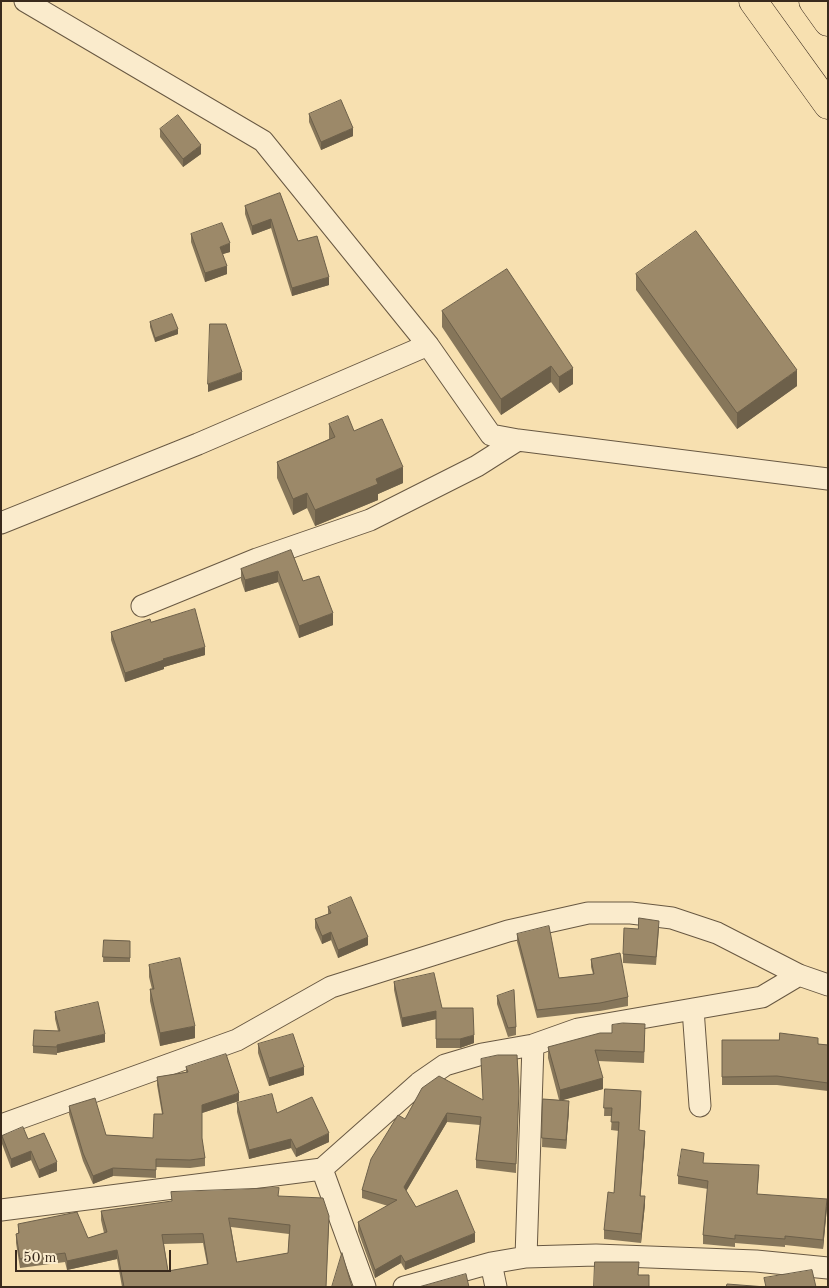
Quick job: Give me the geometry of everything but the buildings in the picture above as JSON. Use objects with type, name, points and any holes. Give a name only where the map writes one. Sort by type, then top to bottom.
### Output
[{"type":"highway","points":[[753,1],[828,105]]},
{"type":"highway","points":[[812,1],[828,22]]},
{"type":"street","points":[[25,1],[263,141],[428,345],[491,435],[828,480]]},
{"type":"street","points":[[1,523],[198,444],[428,345]]},
{"type":"street","points":[[142,606],[257,559],[370,520],[477,466],[518,440]]},
{"type":"street","points":[[1,1125],[237,1040],[331,987],[508,931],[588,913],[631,912],[672,918],[717,933],[800,975],[828,985]]},
{"type":"street","points":[[1,1210],[322,1169],[419,1083],[445,1065],[482,1054],[533,1045],[578,1029],[762,997],[800,975]]},
{"type":"street","points":[[693,1009],[700,1106]]},
{"type":"street","points":[[526,1256],[533,1045]]},
{"type":"street","points":[[322,1169],[366,1287]]},
{"type":"street","points":[[404,1287],[491,1263],[526,1256],[596,1255],[756,1261],[828,1268]]},
{"type":"street","points":[[491,1263],[496,1287]]}]
